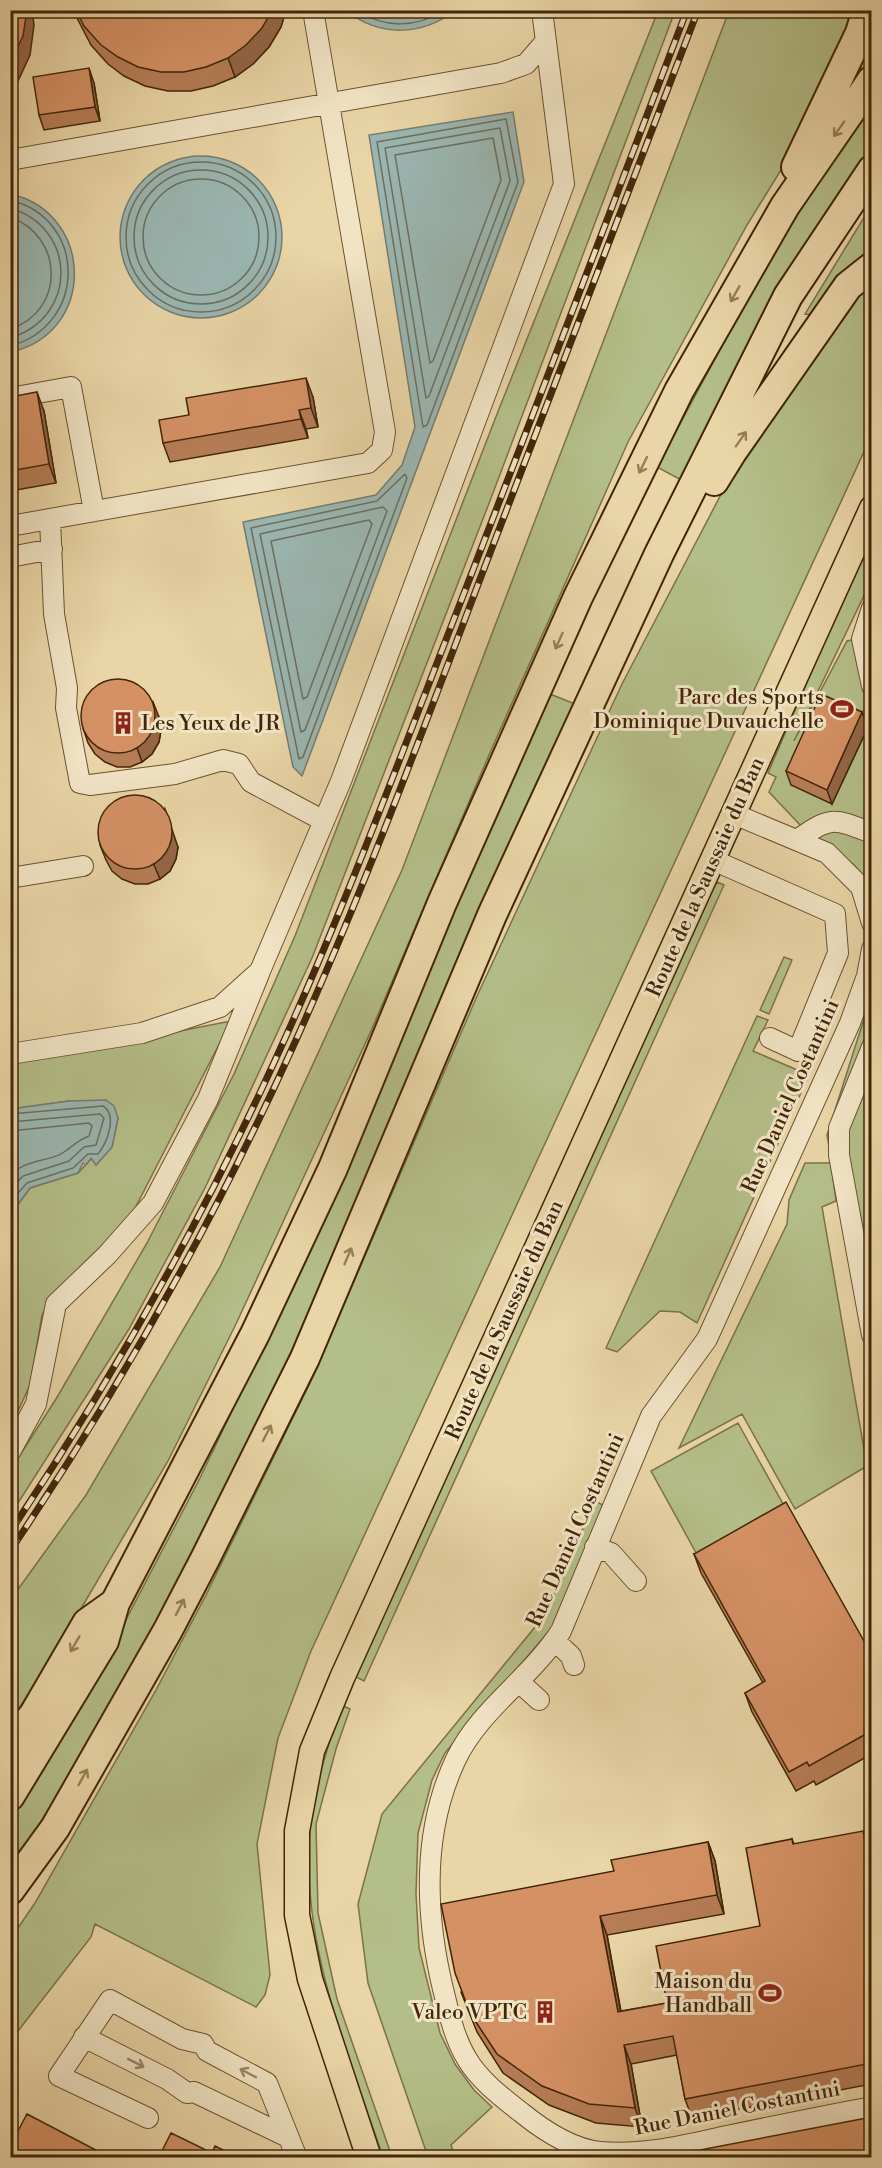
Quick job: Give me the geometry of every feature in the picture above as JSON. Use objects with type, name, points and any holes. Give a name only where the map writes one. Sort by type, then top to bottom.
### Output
[{"type":"highway","points":[[785,206],[794,171],[860,33],[867,10]]},
{"type":"highway","points":[[10,1796],[104,1641],[115,1603],[255,1334],[333,1168],[442,903],[578,597],[679,391],[785,206],[872,80]]},
{"type":"highway","points":[[10,1890],[55,1828],[168,1630],[305,1358],[492,915],[659,554],[788,296],[872,170]]},
{"type":"highway","points":[[659,554],[681,537],[732,452],[848,286],[872,267]]},
{"type":"highway","points":[[10,1745],[34,1714],[87,1623],[115,1603]]},
{"type":"main road","name":"Route de la Saussaie du Ban","points":[[369,2157],[310,1979],[297,1915],[297,1832],[312,1751],[347,1667],[872,508]]},
{"type":"street","points":[[10,526],[368,463],[382,450],[385,432],[313,10]]},
{"type":"street","points":[[10,1452],[36,1404],[56,1304],[107,1255],[153,1203],[208,1099],[324,821],[564,184],[542,10]]},
{"type":"street","points":[[10,160],[501,73],[526,64],[546,41]]},
{"type":"street","points":[[10,398],[71,387],[94,512]]},
{"type":"street","points":[[50,519],[54,614],[67,688],[66,708],[80,783],[90,785],[176,774],[223,760],[239,764],[251,782],[324,821]]},
{"type":"street","points":[[10,557],[52,549]]},
{"type":"street","points":[[872,608],[862,639],[872,686]]},
{"type":"street","points":[[734,814],[827,853],[861,887],[872,923]]},
{"type":"street","points":[[796,840],[818,825],[837,820],[872,833]]},
{"type":"street","points":[[713,860],[835,914],[837,953],[798,1051],[770,1038]]},
{"type":"street","points":[[10,878],[83,866]]},
{"type":"street","name":"Rue Daniel Costantini","points":[[872,949],[867,976],[850,1023],[707,1340],[651,1416],[555,1641],[480,1724],[457,1758],[436,1823],[430,1873],[434,1951],[451,2022],[467,2060],[494,2091],[538,2127],[568,2142],[598,2152],[640,2155],[872,2107]]},
{"type":"street","points":[[10,1054],[142,1033],[220,1007],[260,971]]},
{"type":"street","points":[[871,1331],[839,1155],[839,1128],[872,1047]]},
{"type":"street","points":[[595,1547],[611,1553],[636,1581]]},
{"type":"street","points":[[555,1641],[571,1656],[574,1665]]},
{"type":"street","points":[[519,1682],[539,1700]]},
{"type":"street","points":[[148,2118],[59,2076],[110,2000],[182,2039],[194,2040],[203,2044],[207,2051],[267,2083],[297,2157]]},
{"type":"street","points":[[84,2037],[167,2079],[187,2093],[194,2092],[288,2137]]},
{"type":"green space","points":[[658,11],[675,11],[488,506],[312,958],[205,1188],[129,1329],[11,1514],[11,1469],[56,1399],[147,1243],[234,1074],[295,936],[497,414]]},
{"type":"green space","points":[[729,11],[858,11],[786,162],[747,225],[628,442],[489,755],[371,1031],[236,1324],[168,1461],[56,1651],[11,1721],[11,1599],[86,1495],[220,1267],[402,870]]},
{"type":"green space","points":[[871,98],[871,155],[817,244],[683,481],[657,467],[730,331],[788,230]]},
{"type":"green space","points":[[871,206],[871,259],[816,315],[805,314]]},
{"type":"green space","points":[[871,282],[871,440],[311,1651],[278,1738],[257,1844],[270,1975],[265,1995],[256,2007],[95,1924],[91,1937],[11,2040],[11,1938],[35,1903],[156,1690],[206,1595],[311,1381],[477,996],[622,684],[728,481],[841,314]]},
{"type":"green space","name":"Parc des Sports Dominique Duvauchelle","points":[[871,533],[871,581],[794,741],[847,641],[871,636],[871,884],[853,864],[801,826],[769,792],[776,777],[768,773]]},
{"type":"green space","points":[[550,694],[575,704],[243,1462],[103,1725],[11,1869],[11,1821],[93,1683],[200,1478],[285,1300],[340,1167]]},
{"type":"green space","points":[[717,882],[724,885],[364,1681],[354,1676],[675,965]]},
{"type":"green space","points":[[784,957],[792,960],[769,1014],[760,1010]]},
{"type":"green space","points":[[871,997],[871,1378],[827,1135]]},
{"type":"green space","points":[[757,1016],[768,1020],[753,1051],[809,1075],[697,1323],[680,1312],[660,1311],[617,1352],[606,1348]]},
{"type":"green space","points":[[231,1021],[130,1218],[56,1291],[42,1315],[30,1385],[11,1426],[11,1214],[30,1188],[78,1173],[92,1158],[96,1165],[112,1147],[118,1118],[69,1101],[11,1109],[10,1064]]},
{"type":"green space","points":[[805,1163],[831,1163],[836,1201],[822,1207],[867,1466],[795,1509],[742,1414],[679,1448],[787,1224],[789,1200]]},
{"type":"green space","points":[[738,1423],[787,1511],[700,1560],[651,1471]]},
{"type":"green space","points":[[595,1501],[603,1505],[555,1624],[445,1753],[432,1780],[418,1833],[416,1894],[419,1948],[440,2033],[455,2064],[474,2090],[492,2107],[451,2145],[455,2157],[428,2157],[368,1983],[358,1904],[382,1814],[544,1616]]},
{"type":"green space","points":[[341,1705],[350,1709],[336,1749],[316,1824],[318,1913],[337,1999],[392,2157],[383,2157],[341,2034],[328,1992],[311,1907],[309,1863],[313,1806],[323,1762]]},
{"type":"water","points":[[347,11],[454,11],[428,25],[400,30],[373,25]]},
{"type":"water","points":[[513,112],[524,182],[302,776],[293,767],[243,522],[376,495],[402,465],[415,427],[369,135]]},
{"type":"water","points":[[201,156],[232,162],[258,180],[276,206],[282,237],[276,268],[258,294],[232,312],[201,318],[170,312],[144,294],[126,268],[120,237],[126,206],[144,180],[170,162]]},
{"type":"water","points":[[11,194],[39,206],[58,224],[70,248],[74,273],[71,299],[59,322],[39,341],[11,352]]},
{"type":"water","points":[[106,1100],[114,1106],[118,1118],[112,1147],[96,1165],[91,1158],[86,1165],[83,1163],[78,1173],[30,1188],[11,1214],[11,1109],[69,1101]]},
{"type":"building","points":[[10,10],[27,10],[23,36],[10,63]]},
{"type":"building","points":[[76,10],[272,10],[262,28],[246,45],[228,58],[206,67],[184,72],[161,72],[138,67],[101,45],[84,26]]},
{"type":"building","points":[[89,68],[95,107],[39,115],[33,77]]},
{"type":"building","points":[[306,378],[311,408],[299,410],[301,419],[163,443],[159,420],[189,415],[186,398]]},
{"type":"building","points":[[37,392],[49,464],[10,471],[10,397]]},
{"type":"building","name":"Les Yeux de JR","points":[[118,679],[139,685],[149,695],[155,716],[149,737],[139,747],[118,753],[97,747],[87,737],[81,716],[87,695],[97,685]]},
{"type":"building","points":[[821,694],[862,712],[827,790],[786,771]]},
{"type":"building","points":[[135,795],[156,801],[166,811],[172,832],[166,853],[156,863],[135,869],[114,863],[104,853],[98,832],[104,811],[114,801]]},
{"type":"building","points":[[786,1502],[864,1641],[872,1637],[872,1763],[866,1734],[809,1766],[807,1762],[789,1772],[745,1693],[765,1681],[694,1554]]},
{"type":"building","points":[[863,1831],[872,1878],[872,2063],[685,2099],[673,2036],[624,2045],[635,2108],[589,2104],[542,2086],[497,2054],[470,2013],[455,1973],[441,1904],[614,1871],[611,1860],[708,1842],[717,1895],[600,1916],[618,2012],[667,2003],[656,1946],[760,1926],[746,1848],[792,1839],[793,1844]]},
{"type":"building","points":[[27,2114],[109,2157],[24,2157],[10,2150]]},
{"type":"building","points":[[872,2117],[872,2157],[648,2157],[647,2154],[700,2150]]},
{"type":"building","points":[[171,2133],[212,2153],[215,2146],[238,2157],[170,2157],[161,2153]]},
{"type":"railway","points":[[10,1532],[87,1412],[159,1289],[226,1163],[287,1034],[332,930],[395,772],[687,10]]},
{"type":"railway","points":[[10,1551],[90,1427],[164,1301],[233,1172],[296,1040],[393,808],[698,10]]},
{"type":"place","name":"Parc des Sports Dominique Duvauchelle","points":[[842,709]]},
{"type":"place","name":"Les Yeux de JR","points":[[123,723]]},
{"type":"place","name":"Maison du Handball","points":[[770,1993]]},
{"type":"place","name":"Valeo VPTC","points":[[545,2012]]}]
